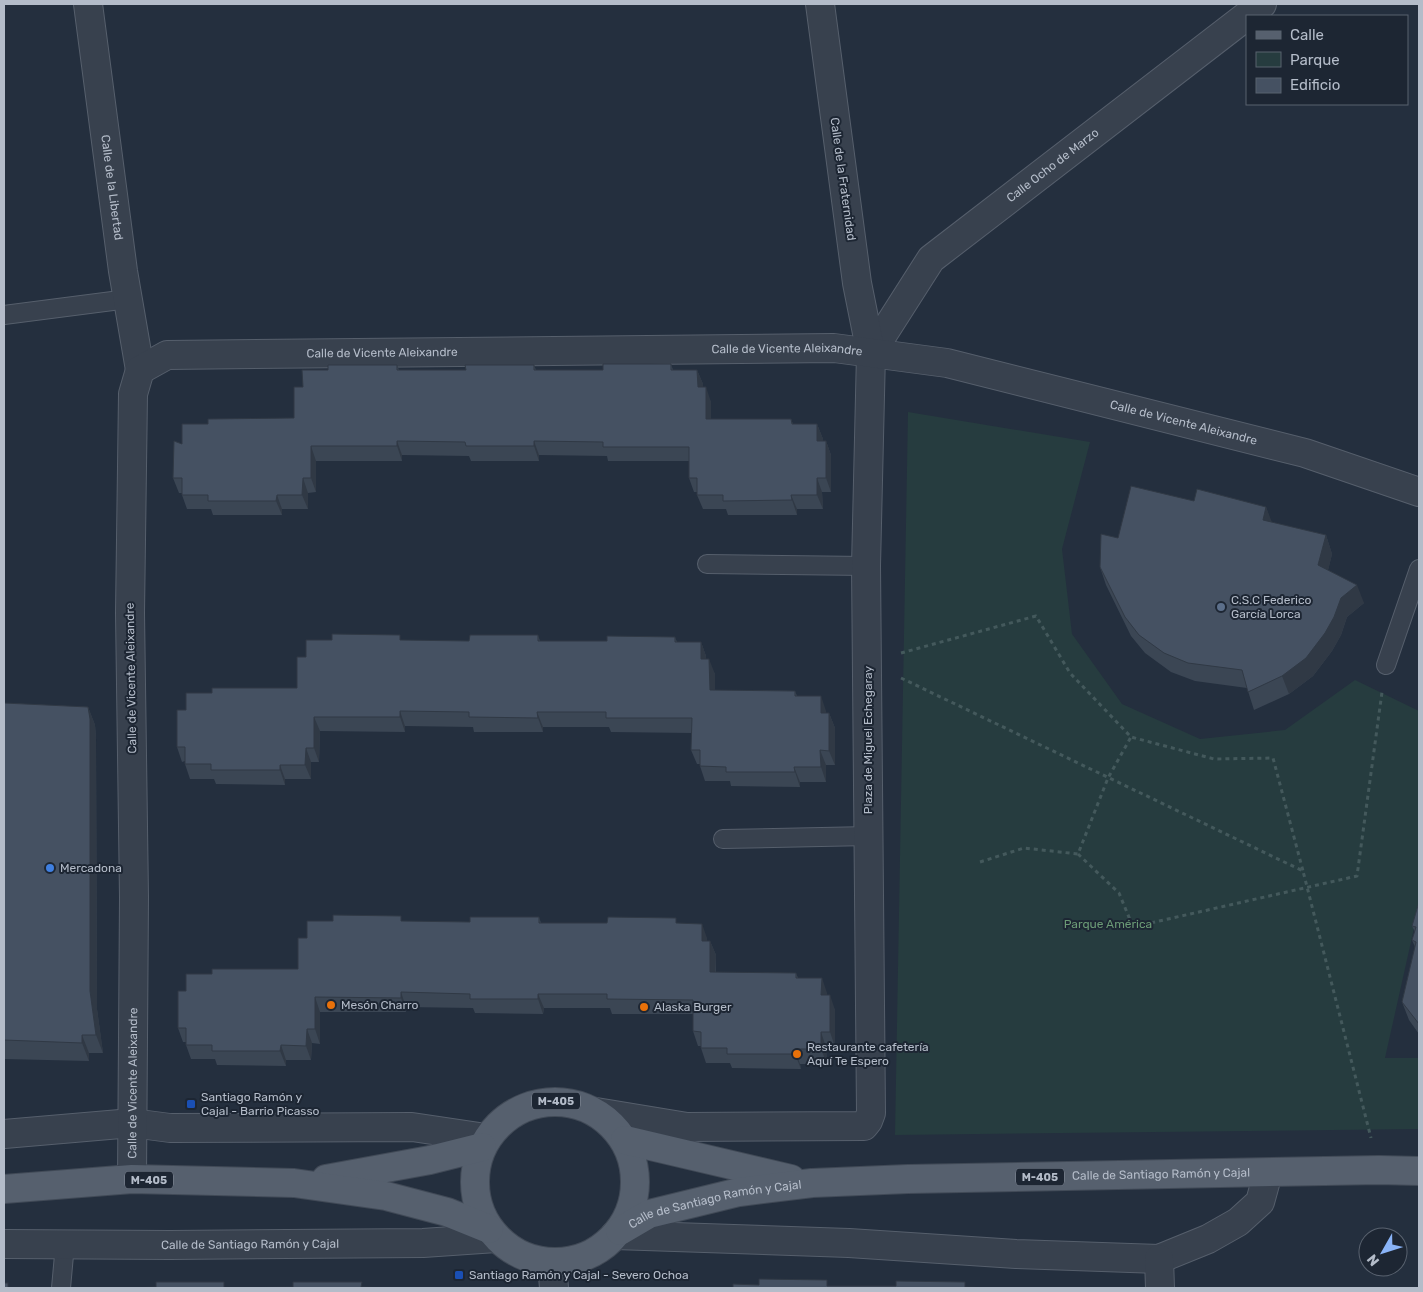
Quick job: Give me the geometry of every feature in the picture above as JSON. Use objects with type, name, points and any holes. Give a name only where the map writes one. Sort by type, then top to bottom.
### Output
[{"type":"main road","name":"M-405","points":[[4,1189],[132,1179],[294,1183],[386,1196],[447,1212],[493,1233],[522,1256],[553,1276],[601,1248],[617,1233],[631,1210],[636,1186],[634,1162],[625,1140],[596,1112],[556,1101],[516,1110],[484,1142],[475,1168],[474,1189],[479,1210],[493,1233]]},
{"type":"main road","name":"Calle de Santiago Ramón y Cajal","points":[[625,1140],[812,1183]]},
{"type":"main road","name":"M-405","points":[[294,1183],[332,1179],[430,1160],[484,1142]]},
{"type":"main road","name":"Calle de Santiago Ramón y Cajal","points":[[617,1233],[648,1214],[739,1192],[812,1183],[908,1179],[1379,1170],[1419,1171]]},
{"type":"street","name":"Calle de la Libertad","points":[[88,4],[128,299],[140,370]]},
{"type":"street","name":"Calle de la Fraternidad","points":[[820,4],[857,283],[871,353]]},
{"type":"street","name":"Calle Ocho de Marzo","points":[[1248,15],[1262,4]]},
{"type":"street","name":"Calle Ocho de Marzo","points":[[871,353],[931,259],[1246,16]]},
{"type":"street","name":"Calle de Vicente Aleixandre","points":[[132,1179],[134,897],[130,613],[133,394],[140,370],[167,355],[834,348],[946,362],[1305,453],[1419,492]]},
{"type":"street","name":"Plaza de Miguel Echegaray","points":[[596,1112],[687,1128],[864,1126],[871,1113],[866,566],[871,353]]},
{"type":"street","points":[[4,1134],[132,1123],[170,1128],[412,1127],[484,1142]]},
{"type":"street","points":[[617,1233],[1016,1254],[1159,1259],[1208,1240],[1238,1222],[1260,1202],[1268,1173]]},
{"type":"street","name":"Calle de Santiago Ramón y Cajal","points":[[4,1244],[423,1243],[493,1233]]},
{"type":"street","points":[[1159,1259],[1160,1288]]},
{"type":"lane","points":[[4,315],[128,299]]},
{"type":"lane","points":[[707,564],[866,566]]},
{"type":"lane","points":[[1386,665],[1419,569]]},
{"type":"lane","points":[[723,839],[869,836]]},
{"type":"lane","points":[[61,1288],[65,1244]]},
{"type":"path","points":[[868,662],[1036,616],[1070,674],[1131,737],[1214,759],[1273,758],[1379,1170]]},
{"type":"path","points":[[868,662],[1303,871]]},
{"type":"path","points":[[980,862],[1024,848],[1078,854],[1119,893],[1132,927],[1357,876],[1386,665]]},
{"type":"path","points":[[1078,854],[1108,778],[1131,737]]},
{"type":"green space","name":"Parque América","points":[[908,412],[1090,442],[1062,549],[1072,634],[1122,704],[1200,739],[1285,730],[1355,680],[1419,711],[1419,906],[1385,1058],[1419,1058],[1419,1129],[895,1135]]},
{"type":"building","points":[[603,364],[671,364],[671,370],[697,370],[698,387],[706,387],[706,419],[791,419],[792,424],[817,424],[817,441],[826,441],[826,478],[817,478],[817,495],[791,495],[792,500],[723,501],[723,495],[697,495],[697,478],[689,478],[689,447],[603,447],[603,442],[534,441],[534,446],[466,446],[465,442],[397,441],[397,446],[311,446],[311,478],[303,478],[302,495],[277,495],[276,501],[208,501],[208,495],[182,495],[182,478],[173,478],[174,441],[182,444],[182,424],[208,424],[208,419],[294,418],[294,387],[303,387],[302,370],[328,370],[328,365],[397,365],[397,370],[466,370],[465,365],[534,365],[534,370],[603,370]]},
{"type":"building","name":"C.S.C Federico García Lorca","points":[[1131,486],[1194,501],[1197,489],[1266,507],[1263,520],[1326,535],[1318,565],[1357,585],[1341,598],[1334,617],[1325,633],[1306,658],[1282,676],[1248,692],[1242,670],[1188,663],[1164,653],[1139,635],[1125,617],[1100,567],[1101,534],[1118,538]]},
{"type":"building","points":[[332,634],[400,635],[400,640],[469,641],[470,635],[538,635],[538,641],[607,641],[607,636],[675,637],[675,642],[701,642],[701,659],[709,659],[710,690],[795,691],[795,696],[821,696],[821,713],[829,713],[829,751],[820,750],[821,767],[794,767],[795,772],[726,772],[726,767],[700,766],[700,750],[691,750],[692,718],[606,718],[606,712],[537,712],[538,718],[469,717],[469,712],[400,711],[400,717],[314,717],[314,748],[306,748],[305,765],[280,765],[280,770],[211,770],[211,764],[185,764],[185,747],[177,747],[177,710],[186,710],[186,693],[212,693],[212,688],[297,688],[297,657],[306,657],[306,640],[332,640]]},
{"type":"building","name":"Mercadona","points":[[4,703],[88,707],[90,719],[90,991],[96,1035],[82,1035],[82,1043],[4,1040]]},
{"type":"building","points":[[1419,902],[1419,1024],[1402,1002],[1416,942],[1412,940],[1416,927],[1412,926]]},
{"type":"building","points":[[333,915],[401,916],[401,921],[470,922],[470,917],[539,917],[539,923],[607,923],[608,917],[676,918],[676,923],[702,924],[702,941],[710,941],[710,972],[796,973],[796,978],[822,978],[821,995],[830,995],[830,1032],[821,1032],[821,1049],[795,1049],[795,1054],[727,1054],[727,1048],[701,1048],[701,1032],[693,1031],[693,1000],[607,999],[607,994],[538,994],[538,999],[470,999],[470,994],[401,992],[401,998],[315,997],[315,1029],[307,1029],[306,1046],[281,1045],[280,1051],[212,1051],[212,1045],[186,1045],[186,1028],[178,1028],[178,991],[186,991],[186,974],[212,974],[212,969],[298,969],[298,938],[307,938],[307,921],[333,921]]},
{"type":"building","points":[[759,1279],[827,1280],[827,1286],[896,1286],[896,1281],[965,1282],[965,1287],[991,1288],[733,1288],[733,1284],[759,1285]]},
{"type":"building","points":[[156,1282],[224,1282],[224,1288],[130,1288],[156,1287]]},
{"type":"building","points":[[293,1282],[362,1282],[361,1287],[388,1288],[224,1288],[293,1287]]},
{"type":"building","points":[[4,1283],[8,1283],[8,1288],[4,1288]]},
{"type":"place","name":"C.S.C Federico García Lorca","points":[[1221,607]]},
{"type":"place","name":"Mercadona","points":[[50,868]]},
{"type":"place","name":"Mesón Charro","points":[[331,1005]]},
{"type":"place","name":"Alaska Burger","points":[[644,1007]]},
{"type":"place","name":"Restaurante cafetería Aquí Te Espero","points":[[797,1054]]},
{"type":"place","name":"Santiago Ramón y Cajal - Barrio Picasso","points":[[191,1104]]},
{"type":"place","name":"Santiago Ramón y Cajal - Severo Ochoa","points":[[459,1275]]}]
